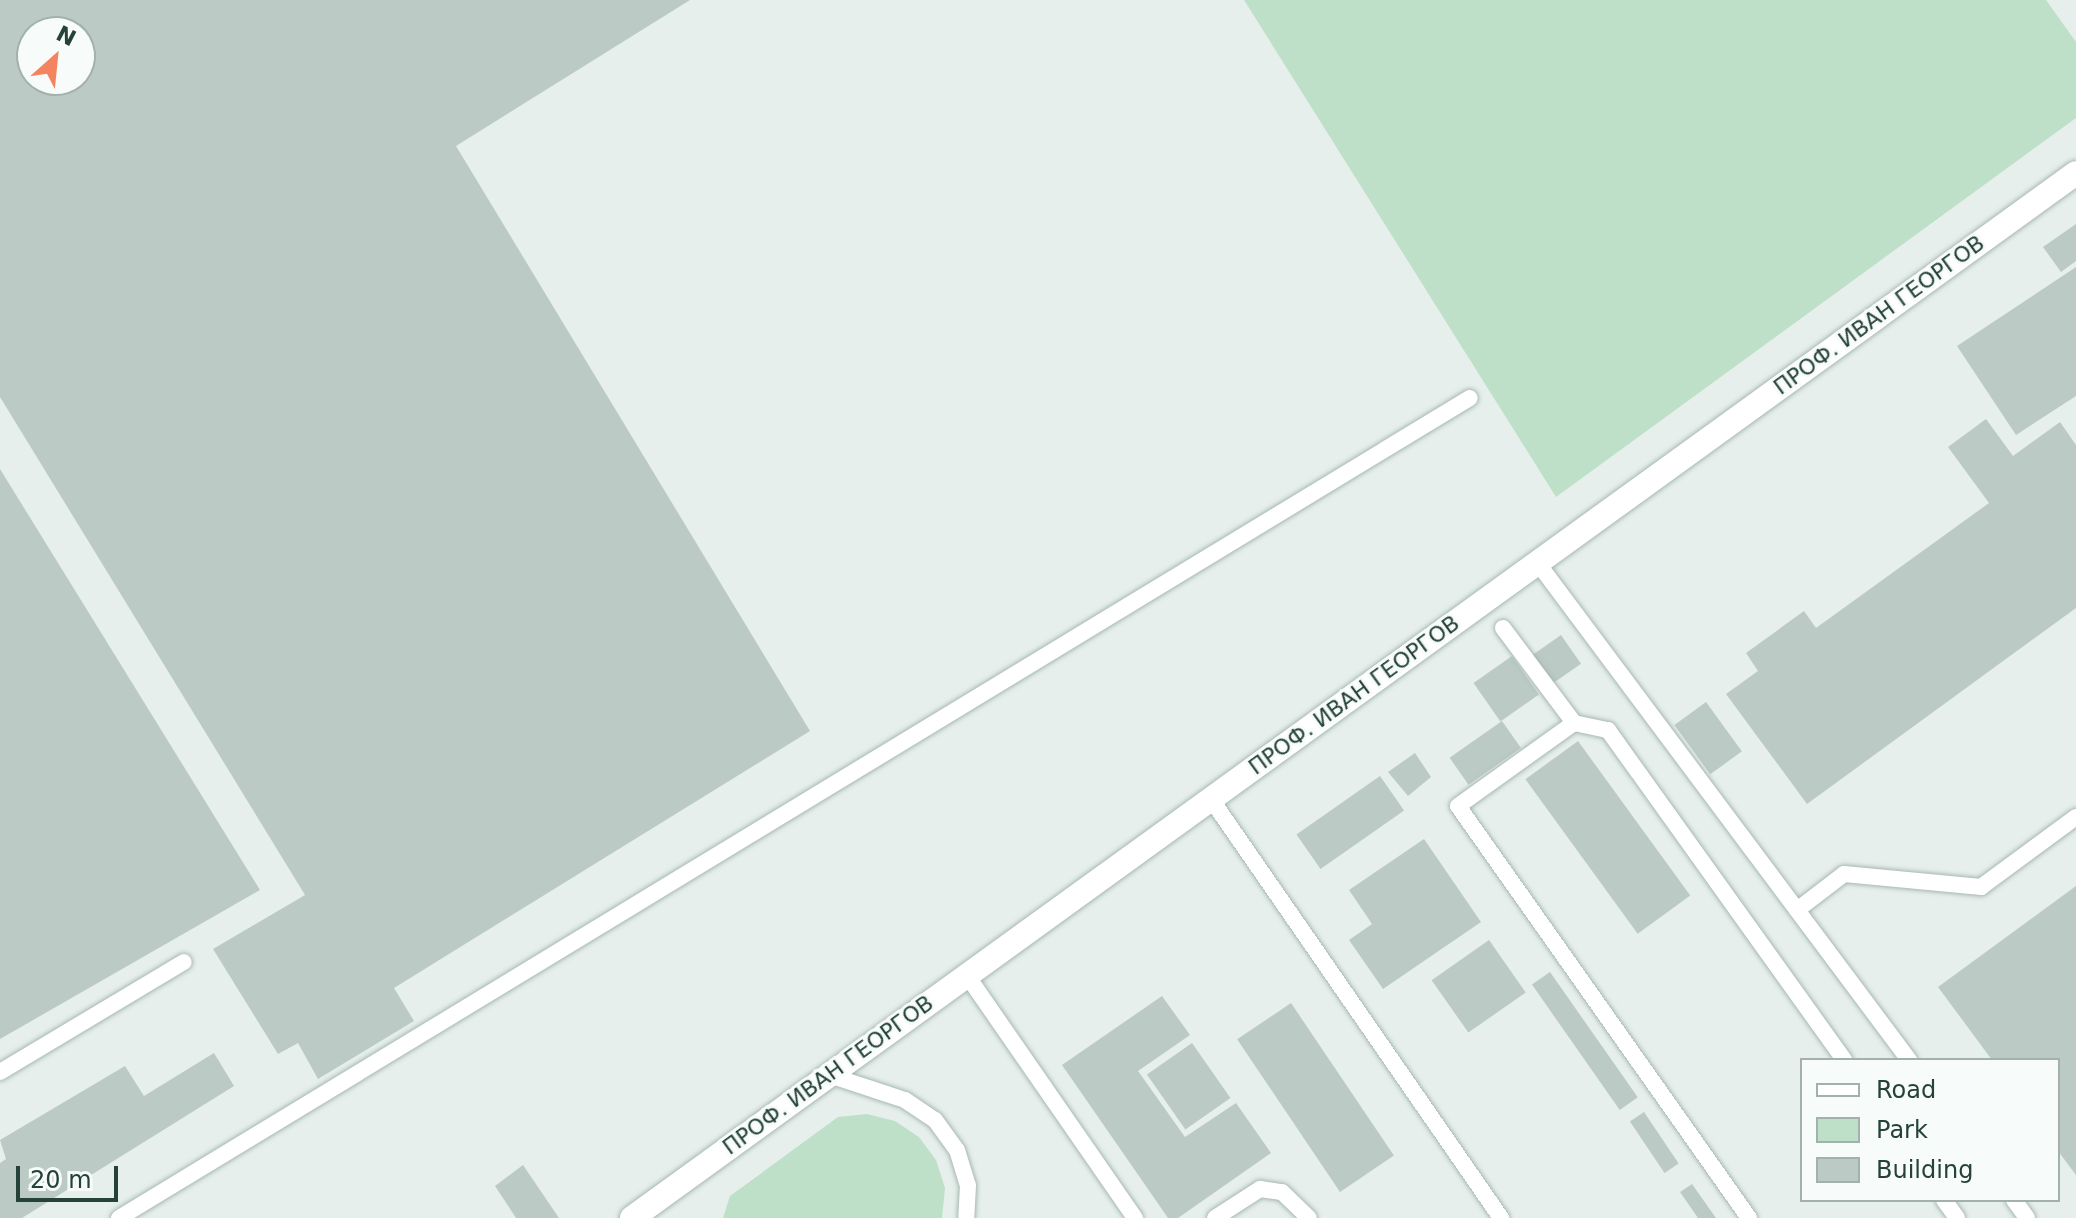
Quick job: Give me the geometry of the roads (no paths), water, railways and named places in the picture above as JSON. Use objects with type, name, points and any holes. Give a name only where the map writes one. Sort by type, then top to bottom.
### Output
[{"type":"street","name":"ПРОФ. ИВАН ГЕОРГОВ","points":[[632,1218],[2076,173]]},
{"type":"lane","points":[[119,1218],[1470,398]]},
{"type":"lane","points":[[1537,562],[1908,1058]]},
{"type":"lane","points":[[1503,628],[1574,723],[1608,730],[1843,1058]]},
{"type":"lane","points":[[1574,723],[1458,806],[1749,1218]]},
{"type":"lane","points":[[1211,799],[1501,1218]]},
{"type":"lane","points":[[1797,910],[1844,874],[1981,887],[2076,817]]},
{"type":"lane","points":[[0,1072],[184,962]]},
{"type":"lane","points":[[966,974],[1135,1218]]},
{"type":"lane","points":[[829,1075],[905,1100],[935,1120],[957,1150],[968,1185],[966,1218]]},
{"type":"lane","points":[[1215,1218],[1260,1189],[1282,1192],[1309,1218]]}]
